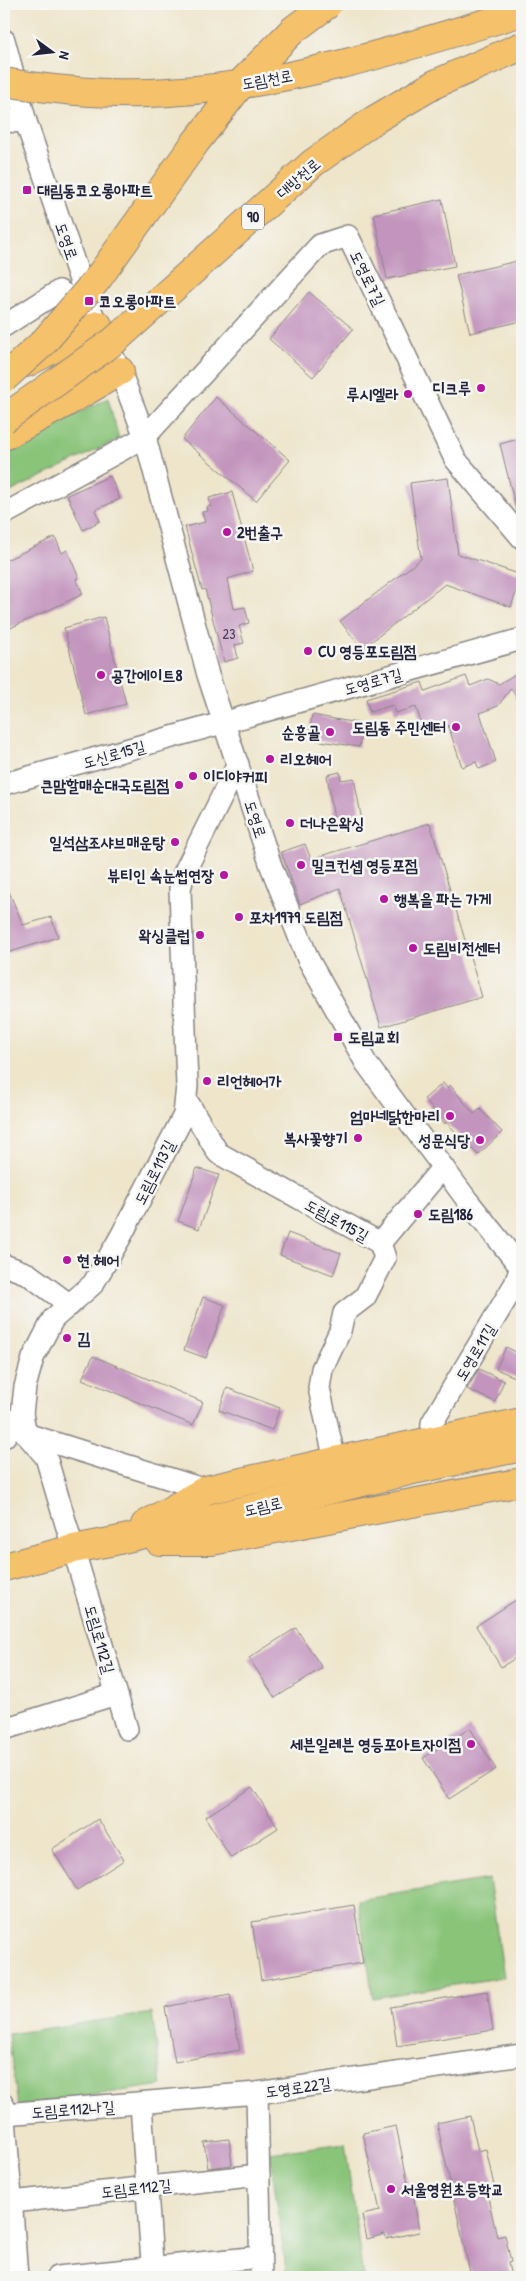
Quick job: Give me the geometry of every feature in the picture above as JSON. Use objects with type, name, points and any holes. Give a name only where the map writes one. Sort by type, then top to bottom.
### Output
[{"type":"main road","points":[[4,377],[43,343],[96,281],[195,143],[245,79],[293,30],[328,4]]},
{"type":"main road","name":"도림천로","points":[[10,84],[97,93],[169,93],[209,89],[325,69],[522,12]]},
{"type":"main road","name":"대방천로","points":[[4,420],[114,341],[313,163],[374,120],[435,84],[522,46]]},
{"type":"main road","points":[[4,377],[94,317]]},
{"type":"main road","points":[[4,436],[120,371]]},
{"type":"main road","points":[[115,1541],[206,1490],[335,1460],[522,1422]]},
{"type":"main road","name":"도림로","points":[[4,1567],[73,1549],[115,1541],[418,1469],[522,1447]]},
{"type":"main road","points":[[115,1541],[212,1542],[522,1482]]},
{"type":"street","name":"도영로","points":[[4,40],[10,84],[26,122],[94,317],[120,371],[146,437],[208,675],[271,866],[308,959],[366,1063],[443,1167],[522,1266]]},
{"type":"street","points":[[4,121],[26,122]]},
{"type":"street","name":"도영로7길","points":[[146,437],[320,245],[348,236],[455,459],[522,538]]},
{"type":"street","points":[[4,326],[59,291],[94,317]]},
{"type":"street","points":[[4,514],[146,437]]},
{"type":"street","name":"도영로7길","points":[[224,723],[522,639]]},
{"type":"street","name":"도신로15길","points":[[4,784],[224,723]]},
{"type":"street","name":"도림로113길","points":[[17,1422],[33,1358],[53,1319],[93,1284],[120,1238],[184,1115],[187,1086],[180,889],[184,873],[238,764]]},
{"type":"street","name":"도림로115길","points":[[186,1100],[218,1153],[380,1243],[385,1258],[365,1297],[344,1313],[340,1331],[322,1369],[319,1388],[335,1460]]},
{"type":"street","points":[[380,1243],[443,1167]]},
{"type":"street","points":[[4,1265],[28,1274],[70,1305]]},
{"type":"street","name":"도영로11길","points":[[431,1440],[432,1423],[515,1284],[522,1266]]},
{"type":"street","points":[[4,1437],[17,1422]]},
{"type":"street","points":[[17,1422],[206,1490]]},
{"type":"street","points":[[17,1422],[46,1457],[73,1549]]},
{"type":"street","name":"도림로112길","points":[[73,1549],[127,1729]]},
{"type":"street","points":[[4,1729],[116,1694]]},
{"type":"street","name":"도영로22길","points":[[260,2267],[257,2093],[522,2055]]},
{"type":"street","name":"도림로112나길","points":[[4,2110],[141,2104],[257,2093]]},
{"type":"street","points":[[141,2104],[153,2272]]},
{"type":"street","points":[[4,2110],[17,2277]]},
{"type":"street","name":"도림로112길","points":[[12,2202],[259,2175]]},
{"type":"street","points":[[57,2277],[260,2267]]},
{"type":"green space","points":[[108,398],[119,439],[4,495],[4,450]]},
{"type":"green space","points":[[489,1879],[504,1977],[373,1998],[358,1900]]},
{"type":"green space","points":[[152,2013],[162,2085],[18,2106],[8,2034]]},
{"type":"green space","points":[[345,2143],[363,2277],[287,2277],[270,2153]]},
{"type":"building","points":[[442,199],[455,266],[387,279],[374,214]]},
{"type":"building","points":[[522,260],[522,321],[470,333],[456,275]]},
{"type":"building","points":[[309,292],[353,329],[313,377],[269,339]]},
{"type":"building","points":[[216,397],[290,460],[256,501],[182,439]]},
{"type":"building","points":[[522,438],[522,512],[517,513],[500,444]]},
{"type":"building","points":[[110,476],[120,499],[95,510],[100,521],[83,530],[67,495]]},
{"type":"building","points":[[448,478],[458,554],[522,575],[511,607],[445,584],[362,649],[340,621],[421,559],[410,483]]},
{"type":"building","points":[[232,492],[253,571],[228,579],[234,609],[245,607],[249,623],[239,626],[244,643],[235,645],[238,658],[224,662],[205,589],[202,590],[185,527],[205,522],[202,512],[208,511],[207,507],[211,506],[209,498]]},
{"type":"building","points":[[55,537],[62,553],[67,550],[79,578],[76,579],[83,594],[4,631],[4,561]]},
{"type":"building","points":[[104,617],[126,704],[86,715],[64,628]]},
{"type":"building","points":[[522,670],[522,707],[511,688],[498,706],[480,713],[496,762],[479,769],[476,762],[462,767],[448,725],[424,732],[416,707],[395,713],[393,705],[370,712],[366,699],[422,682],[425,691],[466,676],[470,686],[488,679],[499,684]]},
{"type":"building","points":[[312,715],[363,724],[359,747],[308,739]]},
{"type":"building","points":[[340,772],[341,780],[354,778],[362,821],[335,826],[327,775]]},
{"type":"building","name":"도림비전센터","points":[[430,823],[482,997],[381,1027],[340,888],[300,904],[281,852],[305,844],[311,859]]},
{"type":"building","points":[[4,880],[23,925],[51,917],[58,937],[4,954]]},
{"type":"building","points":[[443,1083],[447,1088],[450,1085],[474,1114],[480,1109],[502,1132],[478,1155],[446,1122],[445,1124],[424,1099]]},
{"type":"building","points":[[197,1168],[219,1175],[199,1229],[178,1221]]},
{"type":"building","points":[[288,1233],[341,1253],[333,1275],[280,1255]]},
{"type":"building","points":[[203,1297],[225,1305],[206,1358],[184,1350]]},
{"type":"building","points":[[506,1347],[522,1355],[522,1380],[496,1369]]},
{"type":"building","points":[[93,1356],[203,1402],[193,1425],[82,1379]]},
{"type":"building","points":[[479,1369],[504,1381],[495,1402],[467,1389]]},
{"type":"building","points":[[227,1388],[280,1408],[272,1430],[219,1410]]},
{"type":"building","points":[[522,1596],[522,1654],[501,1667],[476,1626]]},
{"type":"building","points":[[296,1628],[322,1668],[275,1698],[249,1658]]},
{"type":"building","points":[[470,1728],[496,1769],[449,1799],[423,1758]]},
{"type":"building","points":[[252,1787],[278,1828],[231,1858],[205,1817]]},
{"type":"building","points":[[98,1819],[124,1860],[77,1890],[52,1849]]},
{"type":"building","points":[[354,1905],[363,1963],[261,1980],[252,1922]]},
{"type":"building","points":[[487,1991],[493,2030],[397,2046],[391,2007]]},
{"type":"building","points":[[230,1994],[240,2050],[175,2062],[165,2007]]},
{"type":"building","points":[[470,2116],[478,2151],[486,2149],[496,2195],[488,2197],[497,2237],[505,2235],[511,2262],[508,2263],[511,2277],[471,2277],[437,2123]]},
{"type":"building","points":[[396,2126],[410,2193],[413,2192],[419,2232],[386,2239],[385,2234],[367,2239],[362,2215],[380,2211],[363,2133]]},
{"type":"building","points":[[229,2139],[232,2165],[208,2168],[204,2142]]},
{"type":"place","name":"대림동코오롱아파트","points":[[27,190]]},
{"type":"place","name":"코오롱아파트","points":[[89,301]]},
{"type":"place","name":"디크루","points":[[481,388]]},
{"type":"place","name":"루시엘라","points":[[408,394]]},
{"type":"place","name":"2번출구","points":[[227,532]]},
{"type":"place","name":"CU 영등포도림점","points":[[308,651]]},
{"type":"place","name":"공간에이트8","points":[[101,675]]},
{"type":"place","name":"도림동 주민센터","points":[[456,727]]},
{"type":"place","name":"순흥골","points":[[330,732]]},
{"type":"place","name":"리오헤어","points":[[270,759]]},
{"type":"place","name":"이디야커피","points":[[193,776]]},
{"type":"place","name":"큰맘할매순대국도림점","points":[[179,785]]},
{"type":"place","name":"더나은왁싱","points":[[290,823]]},
{"type":"place","name":"일석삼조샤브매운탕","points":[[175,842]]},
{"type":"place","name":"밀크컨셉 영등포점","points":[[301,865]]},
{"type":"place","name":"뷰티인 속눈썹연장","points":[[224,875]]},
{"type":"place","name":"행복을 파는 가게","points":[[384,899]]},
{"type":"place","name":"포차1979 도림점","points":[[239,917]]},
{"type":"place","name":"왁싱클럽","points":[[200,935]]},
{"type":"place","name":"도림비전센터","points":[[413,948]]},
{"type":"place","name":"도림교회","points":[[338,1037]]},
{"type":"place","name":"리언헤어가","points":[[207,1081]]},
{"type":"place","name":"엄마네닭한마리","points":[[450,1116]]},
{"type":"place","name":"복사꽃향기","points":[[358,1138]]},
{"type":"place","name":"성문식당","points":[[480,1140]]},
{"type":"place","name":"도림186","points":[[418,1214]]},
{"type":"place","name":"현 헤어","points":[[67,1260]]},
{"type":"place","name":"김","points":[[67,1338]]},
{"type":"place","name":"세븐일레븐 영등포아트자이점","points":[[471,1744]]},
{"type":"place","name":"서울영원초등학교","points":[[391,2189]]}]
